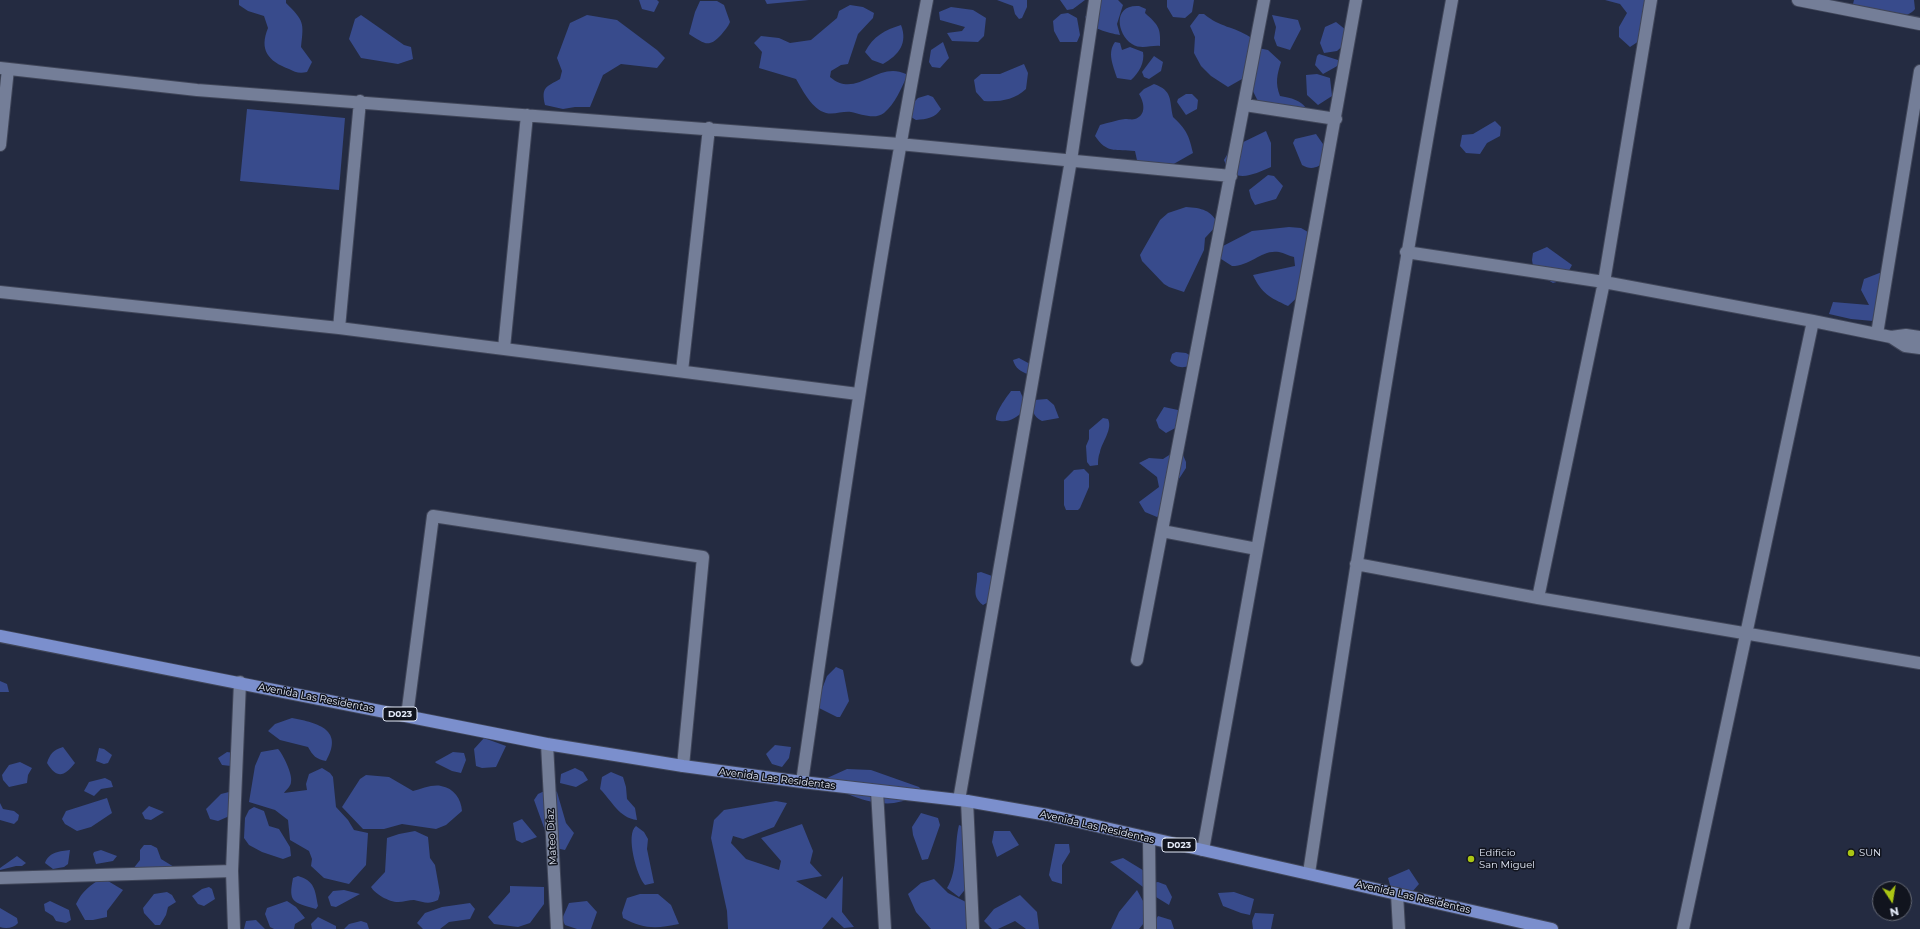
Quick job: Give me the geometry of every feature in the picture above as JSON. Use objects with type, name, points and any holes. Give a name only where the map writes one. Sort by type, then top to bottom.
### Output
[{"type":"main road","name":"Avenida Las Residentas","points":[[0,636],[240,682],[546,744],[683,766],[963,801],[1048,815],[1552,929]]},
{"type":"street","points":[[802,782],[858,394],[899,144],[926,0]]},
{"type":"street","points":[[973,929],[963,801],[1071,160],[1095,0]]},
{"type":"street","points":[[1137,660],[1264,0]]},
{"type":"street","points":[[1203,850],[1316,218],[1336,119],[1356,0]]},
{"type":"street","points":[[1309,873],[1356,564],[1406,252],[1452,0]]},
{"type":"street","points":[[1538,598],[1604,282],[1651,0]]},
{"type":"street","points":[[1798,0],[1920,24]]},
{"type":"street","points":[[0,145],[4,69],[197,90],[709,128],[899,144],[1231,176]]},
{"type":"street","points":[[1877,334],[1920,71]]},
{"type":"street","points":[[339,328],[360,101]]},
{"type":"street","points":[[1245,105],[1336,119]]},
{"type":"street","points":[[504,348],[527,115]]},
{"type":"street","points":[[682,371],[709,128]]},
{"type":"street","points":[[1406,252],[1604,282],[1891,337],[1906,335],[1920,337]]},
{"type":"street","points":[[0,292],[339,328],[858,394]]},
{"type":"street","points":[[1683,929],[1813,321]]},
{"type":"street","points":[[1891,337],[1905,346],[1920,348]]},
{"type":"street","points":[[407,716],[433,516],[702,557],[683,766]]},
{"type":"street","points":[[1162,530],[1257,548]]},
{"type":"street","points":[[1356,564],[1538,598],[1746,632],[1920,663]]},
{"type":"street","points":[[234,929],[232,871],[240,682]]},
{"type":"street","name":"Mateo Díaz","points":[[546,744],[557,929]]},
{"type":"street","points":[[878,791],[885,929]]},
{"type":"street","points":[[1149,839],[1150,929]]},
{"type":"street","points":[[0,878],[232,871]]},
{"type":"street","points":[[1398,894],[1399,929]]},
{"type":"shaded area","points":[[239,0],[286,0],[286,3],[301,22],[301,47],[312,62],[307,72],[295,72],[282,66],[267,54],[265,49],[265,36],[268,28],[264,16],[248,11],[239,5]]},
{"type":"shaded area","points":[[639,0],[657,0],[659,2],[654,12],[642,9]]},
{"type":"shaded area","points":[[765,0],[809,0],[767,4]]},
{"type":"shaded area","points":[[997,0],[1027,0],[1027,7],[1022,18],[1019,19],[1015,14],[1013,6]]},
{"type":"shaded area","points":[[1060,0],[1085,0],[1073,9],[1067,10]]},
{"type":"shaded area","points":[[1100,0],[1118,0],[1123,5],[1117,24],[1120,35],[1105,32],[1091,25],[1085,17],[1091,8]]},
{"type":"shaded area","points":[[1167,0],[1194,0],[1192,12],[1185,18],[1173,17],[1167,7]]},
{"type":"shaded area","points":[[1605,0],[1649,0],[1639,41],[1630,47],[1619,37],[1619,27],[1627,13],[1620,4]]},
{"type":"shaded area","points":[[1854,0],[1914,0],[1915,9],[1903,16],[1888,16],[1858,9],[1853,4]]},
{"type":"shaded area","points":[[700,1],[717,1],[724,5],[730,22],[721,35],[713,42],[702,42],[689,34],[695,12]]},
{"type":"shaded area","points":[[850,5],[863,7],[874,13],[873,18],[858,34],[848,64],[841,65],[831,71],[830,77],[840,83],[849,84],[886,72],[896,71],[906,74],[907,76],[897,96],[888,109],[880,115],[868,116],[851,112],[832,114],[826,113],[816,108],[812,104],[796,79],[759,68],[762,52],[754,43],[761,36],[779,38],[790,43],[811,40],[837,18],[839,11]]},
{"type":"shaded area","points":[[1139,6],[1146,9],[1145,13],[1158,27],[1160,46],[1135,46],[1123,33],[1120,27],[1121,14],[1131,7]]},
{"type":"shaded area","points":[[951,7],[973,10],[986,18],[984,36],[978,42],[952,41],[947,33],[962,31],[965,27],[940,20],[939,12]]},
{"type":"shaded area","points":[[1068,13],[1077,18],[1080,35],[1077,42],[1060,42],[1054,31],[1053,21],[1061,14]]},
{"type":"shaded area","points":[[1199,14],[1204,14],[1222,25],[1244,33],[1250,37],[1253,47],[1268,50],[1281,62],[1277,79],[1277,87],[1280,96],[1297,101],[1309,112],[1296,115],[1276,116],[1269,113],[1263,107],[1258,100],[1248,78],[1242,79],[1228,87],[1211,76],[1201,66],[1194,53],[1195,37],[1190,26]]},
{"type":"shaded area","points":[[361,15],[404,45],[411,47],[413,59],[398,64],[361,58],[349,39],[355,19]]},
{"type":"shaded area","points":[[587,15],[617,20],[657,50],[665,58],[657,68],[621,64],[603,75],[590,107],[563,109],[545,105],[544,91],[548,86],[560,79],[562,71],[557,58],[570,23]]},
{"type":"shaded area","points":[[1272,15],[1298,20],[1301,29],[1290,50],[1277,46],[1274,38],[1276,27]]},
{"type":"shaded area","points":[[1336,22],[1346,30],[1346,43],[1337,51],[1324,53],[1320,43],[1325,27]]},
{"type":"shaded area","points":[[901,25],[903,31],[903,43],[894,57],[883,64],[872,60],[865,52],[868,46],[880,34]]},
{"type":"shaded area","points":[[943,42],[949,58],[940,68],[932,67],[929,62],[931,50]]},
{"type":"shaded area","points":[[1115,42],[1120,43],[1122,50],[1130,47],[1143,52],[1141,67],[1131,80],[1117,78],[1112,64],[1111,55],[1111,50]]},
{"type":"shaded area","points":[[1319,54],[1338,60],[1339,65],[1323,74],[1315,65]]},
{"type":"shaded area","points":[[1154,56],[1163,62],[1161,71],[1149,79],[1144,77],[1142,72]]},
{"type":"shaded area","points":[[1024,64],[1028,73],[1026,89],[1017,96],[1001,101],[984,101],[976,92],[974,80],[981,74],[1000,74]]},
{"type":"shaded area","points":[[1317,74],[1330,78],[1332,96],[1318,105],[1307,95],[1306,75]]},
{"type":"shaded area","points":[[1154,84],[1164,90],[1169,96],[1173,117],[1186,133],[1193,153],[1163,170],[1138,165],[1135,151],[1112,150],[1099,142],[1095,136],[1100,125],[1122,119],[1134,119],[1139,117],[1143,111],[1143,104],[1139,94],[1144,89]]},
{"type":"shaded area","points":[[1186,94],[1192,94],[1198,100],[1197,109],[1186,115],[1177,102],[1178,99]]},
{"type":"shaded area","points":[[928,95],[933,97],[941,109],[933,116],[927,118],[916,120],[911,117],[911,105],[918,98]]},
{"type":"shaded area","points":[[247,109],[345,118],[339,190],[240,181]]},
{"type":"shaded area","points":[[1495,121],[1501,127],[1500,136],[1487,143],[1480,154],[1466,153],[1460,146],[1462,135],[1473,134]]},
{"type":"shaded area","points":[[1266,131],[1271,143],[1271,167],[1251,175],[1244,176],[1233,173],[1228,168],[1224,160],[1231,148]]},
{"type":"shaded area","points":[[1316,134],[1323,144],[1326,160],[1321,165],[1309,168],[1302,165],[1293,143],[1295,139]]},
{"type":"shaded area","points":[[1268,175],[1274,176],[1283,186],[1276,199],[1255,205],[1249,190]]},
{"type":"shaded area","points":[[1186,207],[1197,208],[1209,213],[1218,224],[1205,238],[1204,250],[1184,292],[1164,284],[1142,261],[1140,255],[1160,220],[1168,213]]},
{"type":"shaded area","points":[[1289,227],[1301,228],[1308,232],[1311,241],[1302,293],[1288,306],[1263,291],[1253,275],[1295,266],[1294,257],[1281,252],[1273,252],[1267,253],[1245,263],[1232,266],[1218,257],[1223,246],[1252,231]]},
{"type":"shaded area","points":[[1547,247],[1572,265],[1564,280],[1553,283],[1534,272],[1532,260],[1533,253]]},
{"type":"shaded area","points":[[1882,272],[1882,308],[1873,321],[1851,319],[1829,314],[1833,302],[1869,305],[1861,290],[1864,279]]},
{"type":"shaded area","points":[[1176,352],[1186,353],[1191,356],[1190,366],[1179,367],[1170,361],[1172,354]]},
{"type":"shaded area","points":[[1019,358],[1030,364],[1028,374],[1021,371],[1015,365],[1013,360]]},
{"type":"shaded area","points":[[1011,391],[1020,391],[1023,398],[1024,411],[1008,421],[996,420],[999,409]]},
{"type":"shaded area","points":[[1047,399],[1054,405],[1059,418],[1042,421],[1035,415],[1033,403],[1034,400]]},
{"type":"shaded area","points":[[1164,407],[1178,410],[1182,414],[1179,426],[1166,433],[1159,428],[1156,420]]},
{"type":"shaded area","points":[[1103,418],[1108,419],[1108,431],[1099,454],[1098,465],[1090,466],[1087,462],[1086,446],[1089,439],[1089,430]]},
{"type":"shaded area","points":[[1180,448],[1186,462],[1186,468],[1177,482],[1163,513],[1157,517],[1145,512],[1139,502],[1159,487],[1157,477],[1139,463],[1149,458],[1163,459]]},
{"type":"shaded area","points":[[1084,469],[1089,474],[1089,487],[1080,508],[1078,510],[1066,510],[1064,505],[1064,480],[1074,470]]},
{"type":"shaded area","points":[[981,572],[992,576],[998,587],[995,598],[983,605],[977,598],[976,594],[977,573]]},
{"type":"shaded area","points":[[836,667],[843,670],[849,701],[840,717],[819,708],[818,704],[827,676]]},
{"type":"shaded area","points":[[0,681],[7,684],[9,692],[0,692]]},
{"type":"shaded area","points":[[292,718],[311,722],[326,730],[330,735],[332,742],[331,750],[326,761],[315,757],[308,747],[280,740],[268,731],[275,724]]},
{"type":"shaded area","points":[[484,738],[506,746],[496,767],[482,768],[476,766],[474,749]]},
{"type":"shaded area","points":[[775,745],[791,747],[789,758],[782,767],[772,764],[766,754]]},
{"type":"shaded area","points":[[63,747],[75,763],[64,773],[57,774],[47,763],[52,753]]},
{"type":"shaded area","points":[[99,748],[104,749],[112,755],[108,763],[104,764],[96,761]]},
{"type":"shaded area","points":[[278,749],[291,775],[291,783],[284,793],[307,790],[306,784],[309,774],[322,768],[333,777],[336,807],[348,820],[354,830],[368,833],[366,865],[349,884],[324,878],[311,866],[312,859],[309,851],[290,840],[288,820],[275,810],[249,802],[255,766],[261,752]]},
{"type":"shaded area","points":[[227,752],[234,753],[231,766],[222,765],[218,758]]},
{"type":"shaded area","points":[[453,752],[464,753],[466,760],[461,773],[452,771],[435,762]]},
{"type":"shaded area","points":[[20,762],[32,768],[28,775],[27,783],[9,787],[3,780],[2,775],[9,765]]},
{"type":"shaded area","points":[[575,768],[583,772],[588,780],[576,787],[560,783],[561,774]]},
{"type":"shaded area","points":[[847,769],[871,770],[919,787],[925,794],[894,803],[877,803],[857,798],[839,790],[825,779]]},
{"type":"shaded area","points":[[611,772],[623,777],[627,799],[635,808],[637,820],[625,816],[600,789],[602,777]]},
{"type":"shaded area","points":[[366,775],[389,777],[413,791],[434,786],[446,787],[450,789],[458,798],[462,811],[446,825],[436,829],[402,824],[384,829],[363,829],[342,807],[360,779]]},
{"type":"shaded area","points":[[105,778],[111,781],[113,787],[101,789],[94,796],[84,791],[89,782]]},
{"type":"shaded area","points":[[551,788],[557,792],[566,823],[574,833],[565,850],[551,847],[534,800],[538,794]]},
{"type":"shaded area","points":[[229,792],[233,797],[234,814],[218,821],[210,819],[206,809],[221,794]]},
{"type":"shaded area","points":[[107,798],[112,813],[91,827],[77,831],[65,824],[62,819],[66,811]]},
{"type":"shaded area","points":[[776,801],[787,803],[774,827],[743,839],[733,836],[731,843],[746,859],[779,870],[781,861],[761,838],[802,824],[813,851],[810,863],[822,876],[796,881],[826,899],[843,876],[842,912],[854,927],[844,928],[832,917],[822,929],[728,929],[727,911],[711,838],[714,820],[724,810]]},
{"type":"shaded area","points":[[0,803],[3,809],[14,811],[19,815],[18,820],[14,824],[0,820]]},
{"type":"shaded area","points":[[149,806],[164,812],[151,820],[145,819],[142,813]]},
{"type":"shaded area","points":[[254,807],[264,811],[269,826],[279,829],[290,847],[291,856],[283,859],[262,852],[249,845],[244,838],[245,818],[249,810]]},
{"type":"shaded area","points":[[921,813],[938,818],[940,825],[928,859],[922,860],[913,835],[912,827]]},
{"type":"shaded area","points":[[522,819],[537,837],[522,843],[516,840],[513,823]]},
{"type":"shaded area","points":[[959,825],[969,829],[972,881],[959,897],[947,888],[953,874]]},
{"type":"shaded area","points":[[636,826],[644,832],[648,839],[647,849],[654,883],[645,885],[639,874],[633,856],[632,837]]},
{"type":"shaded area","points":[[415,831],[428,837],[430,858],[435,865],[440,893],[438,900],[429,903],[414,900],[398,902],[391,901],[379,895],[371,887],[385,872],[387,838]]},
{"type":"shaded area","points":[[994,831],[1010,831],[1019,845],[997,857],[992,842]]},
{"type":"shaded area","points":[[1055,844],[1069,844],[1070,852],[1062,865],[1062,884],[1052,881],[1049,875]]},
{"type":"shaded area","points":[[144,845],[151,845],[157,848],[161,859],[179,870],[143,876],[131,881],[133,869],[140,860],[140,850]]},
{"type":"shaded area","points":[[70,850],[68,864],[64,867],[53,869],[45,863],[52,854]]},
{"type":"shaded area","points":[[101,850],[117,856],[113,861],[96,864],[93,854],[94,852]]},
{"type":"shaded area","points":[[17,856],[26,863],[22,866],[0,870],[0,868]]},
{"type":"shaded area","points":[[1123,858],[1146,872],[1143,887],[1110,862]]},
{"type":"shaded area","points":[[1409,869],[1419,884],[1412,892],[1391,888],[1388,878]]},
{"type":"shaded area","points":[[298,876],[311,883],[316,895],[318,906],[316,909],[297,903],[292,897],[291,892],[293,878]]},
{"type":"shaded area","points":[[103,878],[123,890],[107,911],[107,917],[85,920],[76,904],[87,888]]},
{"type":"shaded area","points":[[934,879],[948,893],[968,903],[978,929],[931,929],[916,912],[908,894],[921,883]]},
{"type":"shaded area","points":[[1158,882],[1166,885],[1172,897],[1169,905],[1156,897],[1146,884]]},
{"type":"shaded area","points":[[510,886],[544,887],[544,904],[530,923],[518,927],[494,924],[488,917],[510,892]]},
{"type":"shaded area","points":[[209,887],[212,889],[215,899],[204,906],[198,904],[192,896],[202,889]]},
{"type":"shaded area","points":[[344,890],[360,894],[336,907],[331,906],[328,897],[333,891]]},
{"type":"shaded area","points":[[1137,890],[1148,910],[1148,918],[1139,929],[1111,929],[1119,912]]},
{"type":"shaded area","points":[[167,892],[172,895],[176,902],[168,907],[166,915],[160,925],[155,925],[144,913],[143,908],[154,894]]},
{"type":"shaded area","points":[[1234,892],[1254,899],[1250,915],[1223,906],[1218,893]]},
{"type":"shaded area","points":[[640,894],[658,894],[671,905],[679,924],[663,927],[650,927],[630,922],[623,918],[622,913],[627,898]]},
{"type":"shaded area","points":[[1020,895],[1037,912],[1039,929],[1026,929],[1015,921],[998,929],[992,929],[984,921],[994,909]]},
{"type":"shaded area","points":[[50,901],[69,910],[71,920],[66,923],[56,921],[53,916],[45,911],[44,904]]},
{"type":"shaded area","points":[[287,901],[296,907],[305,918],[295,924],[294,929],[274,929],[270,927],[265,914],[267,908]]},
{"type":"shaded area","points":[[587,901],[597,912],[591,929],[577,929],[565,925],[562,919],[569,903]]},
{"type":"shaded area","points":[[470,903],[475,909],[470,919],[449,922],[440,929],[423,929],[417,923],[425,913],[442,907]]},
{"type":"shaded area","points":[[0,908],[17,918],[18,923],[10,928],[0,927]]},
{"type":"shaded area","points":[[1255,913],[1274,914],[1271,929],[1253,929],[1252,921]]},
{"type":"shaded area","points":[[1158,916],[1171,920],[1174,929],[1150,929]]},
{"type":"shaded area","points":[[318,917],[336,926],[336,929],[312,929],[311,924]]},
{"type":"shaded area","points":[[256,920],[265,929],[244,929],[246,921]]},
{"type":"shaded area","points":[[361,921],[367,923],[369,929],[344,929],[349,924]]},
{"type":"place","name":"SUN","points":[[1851,853]]},
{"type":"place","name":"Edificio San Miguel","points":[[1471,859]]}]
